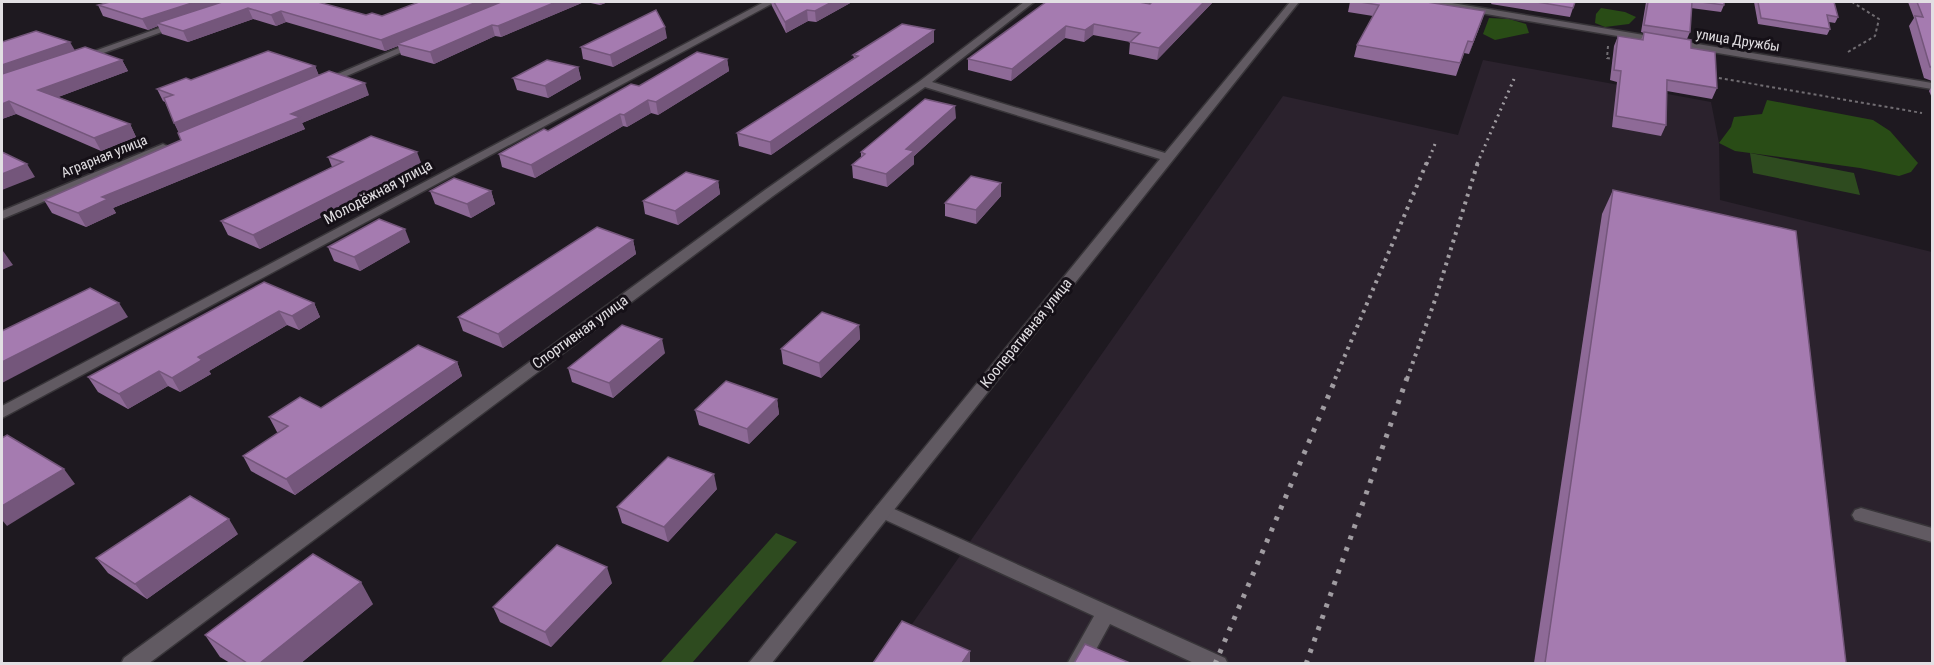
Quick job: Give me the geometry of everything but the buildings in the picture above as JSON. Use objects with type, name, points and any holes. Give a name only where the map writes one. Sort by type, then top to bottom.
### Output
[{"type":"street","name":"Молодёжная улица","points":[[2,413],[770,2]]},
{"type":"street","name":"Спортивная улица","points":[[131,663],[760,200],[924,83],[1029,2]]},
{"type":"street","name":"Кооперативная улица","points":[[758,663],[1294,2]]},
{"type":"street","name":"улица Дружбы","points":[[1433,2],[1932,86]]},
{"type":"street","points":[[68,62],[190,21]]},
{"type":"street","points":[[317,84],[434,36]]},
{"type":"street","points":[[924,83],[1168,158]]},
{"type":"street","name":"Аграрная улица","points":[[2,215],[176,143]]},
{"type":"street","points":[[883,511],[1218,663]]},
{"type":"street","points":[[1861,515],[1932,535]]},
{"type":"street","points":[[1077,663],[1106,614]]},
{"type":"path","points":[[1848,52],[1875,36],[1879,19],[1852,2]]},
{"type":"path","points":[[1610,32],[1607,58],[1618,60]]},
{"type":"path","points":[[1707,75],[1922,113]]},
{"type":"shaded area","points":[[1483,60],[1711,102],[1719,143],[1720,200],[1932,252],[1932,663],[884,664],[1283,96],[1458,135]]},
{"type":"green space","points":[[1601,8],[1625,12],[1636,17],[1629,24],[1605,27],[1595,23],[1596,14]]},
{"type":"green space","points":[[1489,18],[1509,19],[1526,24],[1529,33],[1495,40],[1483,34]]},
{"type":"green space","points":[[1767,100],[1873,120],[1890,131],[1918,163],[1911,172],[1899,176],[1860,168],[1735,151],[1719,143],[1731,127],[1734,117],[1762,114]]},
{"type":"green space","points":[[1750,153],[1854,173],[1860,195],[1753,173]]},
{"type":"green space","points":[[776,533],[797,542],[692,663],[660,663]]},
{"type":"railway","points":[[1477,164],[1514,79]]},
{"type":"railway","points":[[1427,164],[1435,144]]},
{"type":"railway","points":[[1335,379],[1427,162]]},
{"type":"railway","points":[[1407,379],[1435,300],[1478,162]]},
{"type":"railway","points":[[1215,664],[1336,378]]},
{"type":"railway","points":[[1306,664],[1407,378]]}]
